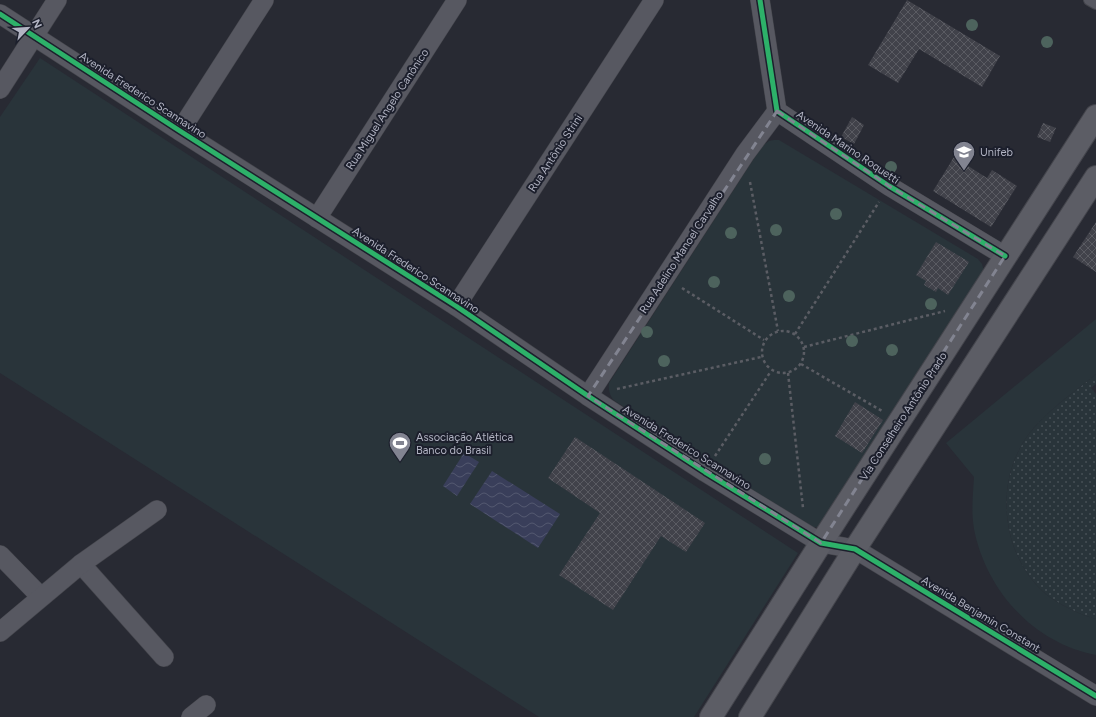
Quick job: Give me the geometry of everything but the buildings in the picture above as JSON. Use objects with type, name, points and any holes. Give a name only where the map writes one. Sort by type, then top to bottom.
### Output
[{"type":"main road","name":"Via Conselheiro Antônio Prado","points":[[711,717],[814,538],[900,421],[1096,116]]},
{"type":"main road","points":[[750,717],[855,549],[1096,177]]},
{"type":"street","points":[[0,89],[58,0]]},
{"type":"street","points":[[180,131],[264,0]]},
{"type":"street","name":"Rua Miguel Angelo Canônico","points":[[317,218],[457,0]]},
{"type":"street","name":"Rua Antônio Strini","points":[[456,306],[654,0]]},
{"type":"street","points":[[760,0],[777,111]]},
{"type":"street","name":"Avenida Frederico Scannavino","points":[[0,14],[33,37],[456,306],[588,396],[705,472],[814,538]]},
{"type":"street","name":"Rua Adelino Manoel Carvalho","points":[[588,396],[745,154],[777,111]]},
{"type":"street","name":"Avenida Marino Roquetti","points":[[777,111],[889,186],[1005,256]]},
{"type":"street","points":[[0,632],[81,564],[158,510]]},
{"type":"street","points":[[814,538],[855,549]]},
{"type":"street","name":"Avenida Benjamin Constant","points":[[855,549],[1096,696]]},
{"type":"street","points":[[0,555],[41,597]]},
{"type":"street","points":[[81,564],[164,657]]},
{"type":"street","points":[[190,717],[206,705]]},
{"type":"lane","points":[[1089,0],[1096,4]]},
{"type":"path","points":[[745,154],[778,331]]},
{"type":"path","points":[[795,334],[889,186]]},
{"type":"path","points":[[665,278],[764,340]]},
{"type":"path","points":[[804,347],[975,303]]},
{"type":"path","points":[[778,331],[787,331],[795,334],[804,347],[804,356],[801,364],[795,370],[788,373],[779,374],[771,370],[765,364],[762,357],[761,348],[764,340],[770,334],[778,331]]},
{"type":"path","points":[[588,396],[762,357]]},
{"type":"path","points":[[801,364],[900,421]]},
{"type":"path","points":[[705,472],[771,370]]},
{"type":"path","points":[[788,373],[814,538]]},
{"type":"highlighted area","points":[[777,111],[889,186],[1005,256],[821,543],[588,396]]},
{"type":"shaded area","name":"Associação Atlética Banco do Brasil","points":[[40,58],[798,553],[694,717],[539,717],[0,373],[0,117]]},
{"type":"shaded area","points":[[779,140],[978,259],[982,264],[984,271],[819,527],[806,526],[615,401],[609,388],[609,383],[762,146],[769,141]]},
{"type":"shaded area","points":[[1096,319],[1096,374],[1043,418],[1026,439],[1019,450],[1012,468],[1007,488],[1007,508],[1009,527],[1014,547],[1022,565],[1033,581],[1047,595],[1058,603],[1096,619],[1096,655],[1073,649],[1052,639],[1033,626],[1001,593],[989,573],[980,551],[974,529],[972,509],[974,477],[946,443]]},
{"type":"shaded area","points":[[1096,374],[1096,384],[1091,388],[1096,394],[1096,619],[1070,609],[1047,595],[1033,581],[1022,565],[1014,547],[1009,527],[1007,488],[1012,468],[1019,450],[1034,428],[1053,409]]},
{"type":"water","points":[[464,453],[479,462],[457,496],[443,486]]},
{"type":"water","points":[[492,471],[560,514],[538,548],[470,504]]},
{"type":"cycle path","points":[[760,0],[777,111],[889,186],[1005,256]]},
{"type":"cycle path","points":[[0,14],[180,131],[456,306],[588,396],[705,472],[821,543],[855,549],[1096,696]]},
{"type":"place","name":"Unifeb","points":[[964,172]]},
{"type":"place","name":"Associação Atlética Banco do Brasil","points":[[400,462]]}]
